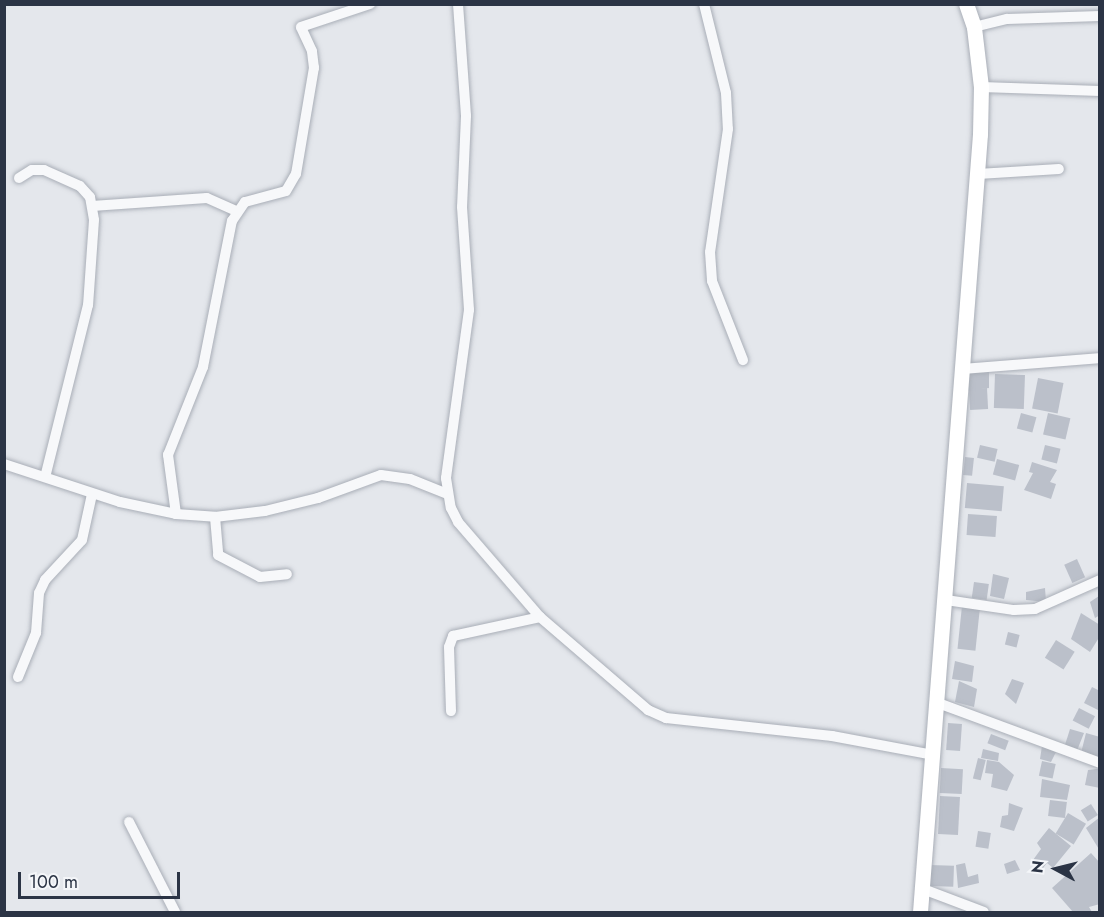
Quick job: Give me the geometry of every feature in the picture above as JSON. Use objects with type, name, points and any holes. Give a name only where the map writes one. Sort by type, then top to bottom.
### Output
[{"type":"street","points":[[176,514],[167,469],[170,445],[203,367],[236,211],[245,202],[286,191],[293,185],[309,112],[314,68],[312,51],[301,27],[370,4]]},
{"type":"street","points":[[458,4],[466,116],[462,207],[468,310],[446,478],[447,494],[458,522],[540,617],[648,710],[666,718],[832,736],[934,755]]},
{"type":"street","points":[[704,4],[726,93],[728,129],[710,252],[712,281],[743,360]]},
{"type":"street","points":[[920,912],[978,174],[981,87],[974,27],[966,4]]},
{"type":"street","points":[[974,27],[1007,19],[1100,16]]},
{"type":"street","points":[[981,87],[1100,91]]},
{"type":"street","points":[[978,174],[1059,169]]},
{"type":"street","points":[[19,178],[32,170],[44,170],[80,186],[92,206],[88,305],[45,477]]},
{"type":"street","points":[[92,206],[207,198],[236,211]]},
{"type":"street","points":[[961,369],[1100,358]]},
{"type":"street","points":[[4,464],[92,494],[176,514],[215,517],[265,511],[318,498],[381,475],[410,479],[447,494]]},
{"type":"street","points":[[18,677],[36,633],[39,593],[45,580],[82,540],[92,494]]},
{"type":"street","points":[[215,517],[218,555],[260,577],[287,574]]},
{"type":"street","points":[[946,600],[1014,610],[1035,609],[1100,580]]},
{"type":"street","points":[[451,711],[449,647],[453,636],[540,617]]},
{"type":"street","points":[[938,703],[1100,764]]},
{"type":"street","points":[[129,822],[175,912]]},
{"type":"street","points":[[923,889],[984,912]]},
{"type":"building","points":[[965,372],[989,372],[989,388],[965,391]]},
{"type":"building","points":[[995,374],[1025,375],[1024,409],[994,408]]},
{"type":"building","points":[[1038,378],[1064,383],[1058,413],[1032,408]]},
{"type":"building","points":[[987,388],[988,409],[970,410],[969,389]]},
{"type":"building","points":[[1021,413],[1036,417],[1032,433],[1017,428]]},
{"type":"building","points":[[1048,413],[1070,418],[1065,440],[1043,434]]},
{"type":"building","points":[[980,445],[998,449],[995,462],[977,458]]},
{"type":"building","points":[[1045,445],[1061,449],[1057,463],[1041,460]]},
{"type":"building","points":[[965,457],[974,458],[972,476],[963,475]]},
{"type":"building","points":[[997,459],[1019,465],[1015,480],[993,474]]},
{"type":"building","points":[[1032,462],[1057,470],[1050,482],[1056,484],[1051,499],[1024,490],[1033,473],[1029,472]]},
{"type":"building","points":[[967,483],[1004,486],[1002,511],[965,508]]},
{"type":"building","points":[[968,514],[997,516],[995,537],[967,535]]},
{"type":"building","points":[[1077,559],[1085,577],[1072,583],[1064,565]]},
{"type":"building","points":[[993,574],[1009,578],[1004,599],[990,596]]},
{"type":"building","points":[[974,582],[989,584],[987,600],[972,598]]},
{"type":"building","points":[[1045,588],[1046,602],[1026,600],[1026,592]]},
{"type":"building","points":[[1099,596],[1100,615],[1095,618],[1090,602]]},
{"type":"building","points":[[962,606],[980,608],[975,651],[958,649]]},
{"type":"building","points":[[1081,613],[1100,625],[1100,636],[1090,652],[1071,639]]},
{"type":"building","points":[[1008,632],[1020,635],[1016,648],[1005,645]]},
{"type":"building","points":[[1056,640],[1075,652],[1064,669],[1045,658]]},
{"type":"building","points":[[955,661],[974,666],[972,682],[952,679]]},
{"type":"building","points":[[1012,679],[1024,683],[1016,704],[1005,694]]},
{"type":"building","points":[[959,681],[977,689],[974,707],[955,702]]},
{"type":"building","points":[[1092,687],[1100,691],[1100,711],[1084,703]]},
{"type":"building","points":[[1079,708],[1095,716],[1089,729],[1073,720]]},
{"type":"building","points":[[948,723],[962,724],[960,751],[946,750]]},
{"type":"building","points":[[1070,729],[1084,733],[1076,753],[1064,748]]},
{"type":"building","points":[[1086,733],[1100,737],[1098,759],[1081,753]]},
{"type":"building","points":[[991,734],[1009,741],[1005,750],[987,743]]},
{"type":"building","points":[[1042,746],[1056,752],[1051,762],[1040,759]]},
{"type":"building","points":[[983,749],[999,753],[998,761],[981,758]]},
{"type":"building","points":[[978,758],[986,760],[981,780],[973,778]]},
{"type":"building","points":[[987,760],[999,762],[1014,775],[1007,791],[991,787],[993,774],[985,773]]},
{"type":"building","points":[[1042,761],[1056,764],[1053,779],[1039,776]]},
{"type":"building","points":[[941,768],[963,769],[962,794],[940,793]]},
{"type":"building","points":[[1100,769],[1100,788],[1085,785],[1088,770]]},
{"type":"building","points":[[1042,779],[1070,785],[1067,800],[1040,797]]},
{"type":"building","points":[[940,796],[960,797],[958,835],[938,834]]},
{"type":"building","points":[[1050,800],[1067,802],[1065,818],[1048,816]]},
{"type":"building","points":[[1009,803],[1023,808],[1014,831],[1000,827],[1002,816],[1008,815]]},
{"type":"building","points":[[1091,804],[1098,815],[1088,821],[1081,810]]},
{"type":"building","points":[[1068,813],[1086,824],[1074,844],[1056,834]]},
{"type":"building","points":[[1100,817],[1100,851],[1086,828]]},
{"type":"building","points":[[1049,828],[1071,846],[1053,868],[1047,863],[1043,868],[1033,860],[1041,849],[1037,843]]},
{"type":"building","points":[[978,831],[991,833],[988,849],[975,847]]},
{"type":"building","points":[[1091,853],[1100,863],[1100,904],[1089,907],[1092,912],[1073,912],[1052,888]]},
{"type":"building","points":[[1015,860],[1020,870],[1007,874],[1004,864]]},
{"type":"building","points":[[965,863],[968,877],[978,874],[979,883],[958,888],[956,865]]},
{"type":"building","points":[[930,865],[954,866],[953,887],[929,886]]}]
